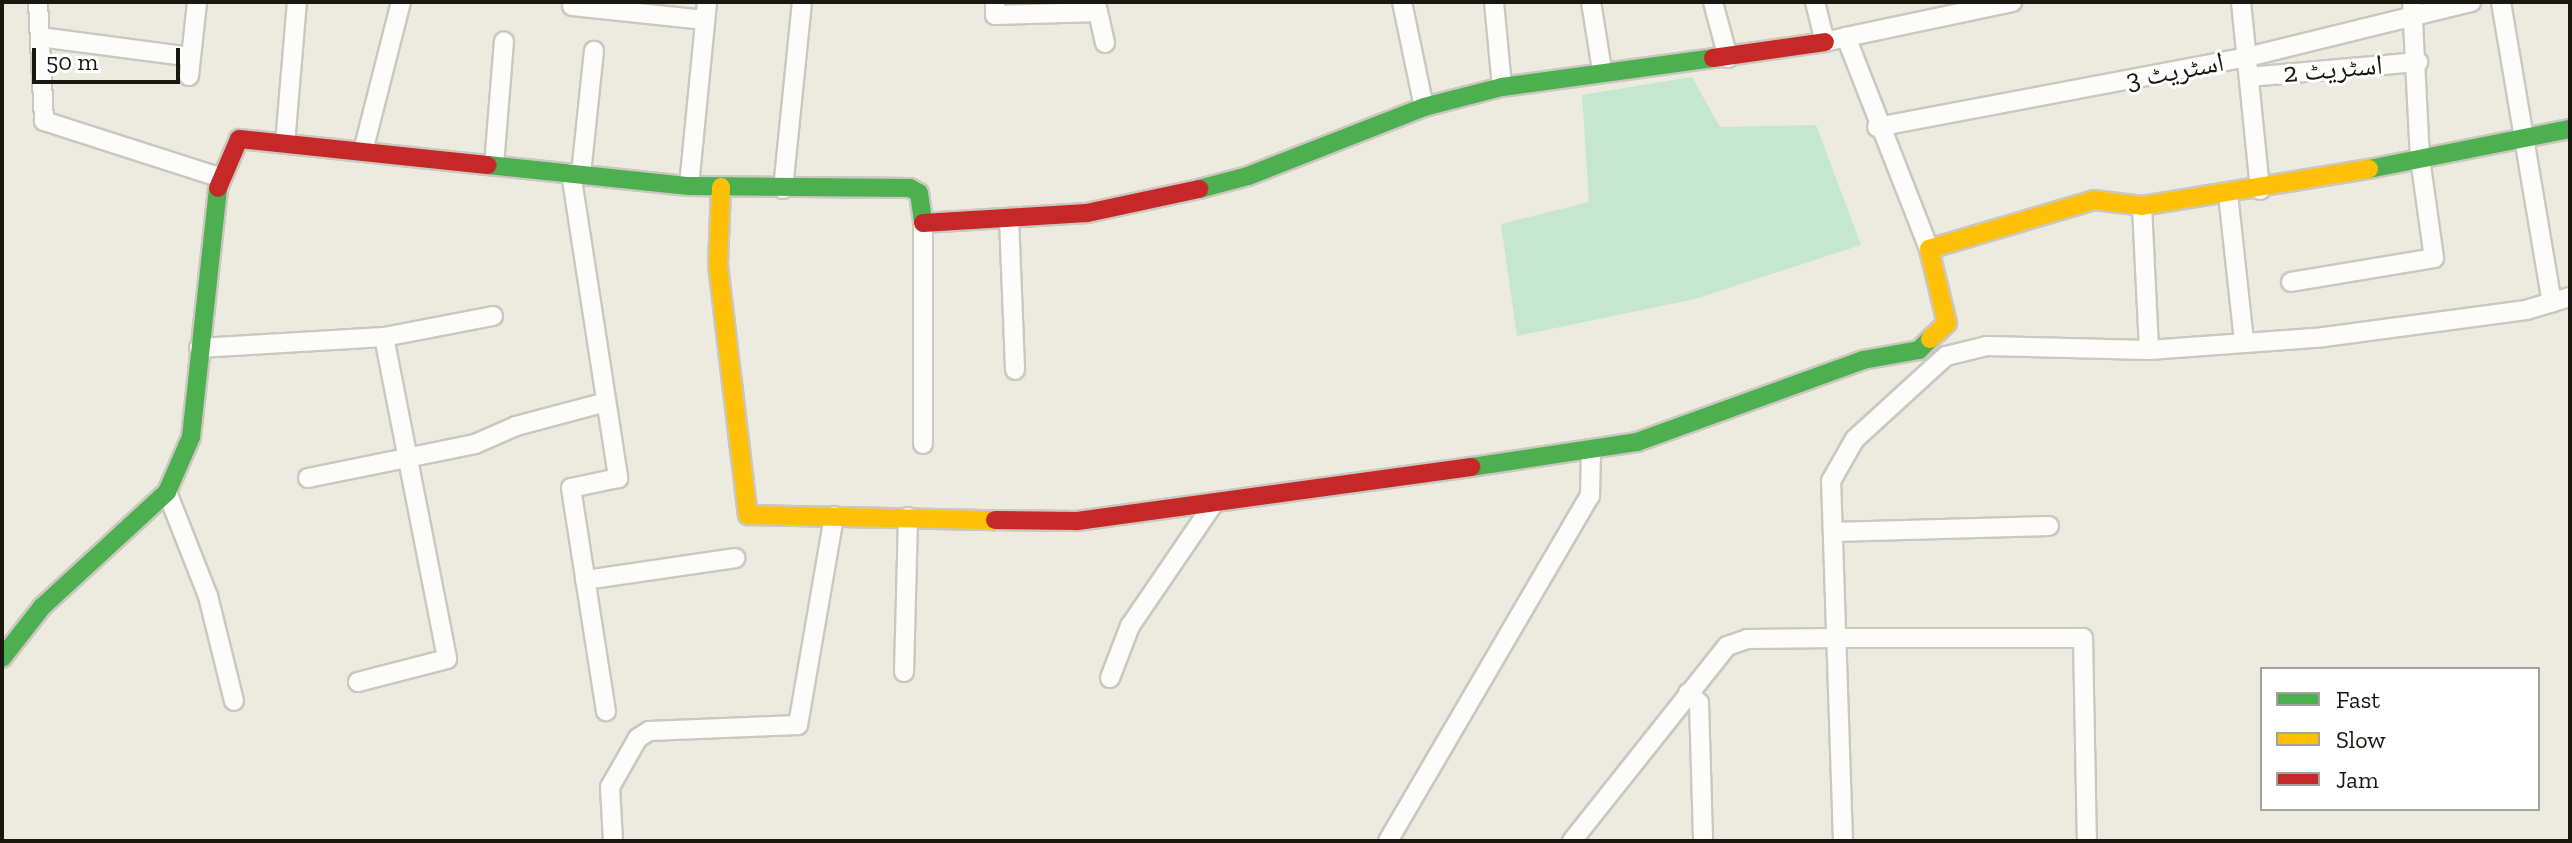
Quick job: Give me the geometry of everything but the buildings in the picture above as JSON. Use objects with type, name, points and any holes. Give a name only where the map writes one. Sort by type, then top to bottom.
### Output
[{"type":"street","points":[[38,2],[44,121],[222,178]]},
{"type":"street","points":[[40,37],[190,66],[197,2]]},
{"type":"street","points":[[285,144],[297,2]]},
{"type":"street","points":[[363,151],[401,2]]},
{"type":"street","points":[[783,189],[802,2]]},
{"type":"street","points":[[995,2],[995,15],[1097,7],[1105,43]]},
{"type":"street","points":[[1402,2],[1424,107]]},
{"type":"street","points":[[1494,2],[1502,87]]},
{"type":"street","points":[[1591,2],[1602,70]]},
{"type":"street","points":[[1713,2],[1728,58]]},
{"type":"street","points":[[1815,2],[1825,42]]},
{"type":"street","points":[[923,224],[1101,211],[1248,176],[1424,107],[1502,87],[1602,70],[1728,58],[1825,42],[1965,7],[2012,2]]},
{"type":"street","points":[[2241,2],[2260,190]]},
{"type":"street","name":"اسٹریٹ 3","points":[[1877,127],[2247,57],[2414,9],[2471,2]]},
{"type":"street","points":[[2501,2],[2552,303]]},
{"type":"street","points":[[572,6],[706,11],[689,186]]},
{"type":"street","points":[[2291,282],[2434,258],[2420,159],[2414,9]]},
{"type":"street","points":[[721,187],[718,265],[744,511],[1077,521],[1212,506],[1637,442],[1863,360],[1919,350],[1947,323],[1929,249],[1877,127],[1846,37]]},
{"type":"street","points":[[494,165],[504,41]]},
{"type":"street","points":[[594,51],[576,174],[618,478],[571,488],[606,711]]},
{"type":"street","name":"اسٹریٹ 2","points":[[2249,77],[2418,62]]},
{"type":"street","points":[[1929,249],[2094,200],[2142,206],[2260,190],[2570,129]]},
{"type":"street","points":[[2,658],[62,587],[167,492],[191,437],[214,197],[239,139],[689,186],[916,189],[923,224],[923,444]]},
{"type":"street","points":[[2228,194],[2244,342]]},
{"type":"street","points":[[2142,206],[2149,350]]},
{"type":"street","points":[[1009,218],[1015,370]]},
{"type":"street","points":[[1843,841],[1831,481],[1840,460],[1855,439],[1946,356],[1987,346],[2149,350],[2324,337],[2552,303],[2570,297]]},
{"type":"street","points":[[199,348],[384,337],[493,316]]},
{"type":"street","points":[[358,682],[447,659],[384,337]]},
{"type":"street","points":[[308,478],[409,454],[475,444],[516,426],[606,402]]},
{"type":"street","points":[[1388,841],[1590,496],[1591,451]]},
{"type":"street","points":[[167,492],[208,596],[234,701]]},
{"type":"street","points":[[1110,678],[1130,626],[1212,506]]},
{"type":"street","points":[[613,841],[610,787],[638,738],[649,731],[798,725],[834,516]]},
{"type":"street","points":[[904,672],[908,517]]},
{"type":"street","points":[[1833,532],[2049,526]]},
{"type":"street","points":[[585,580],[735,558]]},
{"type":"street","points":[[1572,841],[1688,693],[1735,641],[2083,638],[2087,841]]},
{"type":"street","points":[[1688,693],[1699,703],[1703,841]]},
{"type":"green space","points":[[1692,77],[1720,127],[1816,125],[1861,245],[1695,299],[1517,336],[1501,224],[1589,202],[1582,95]]},
{"type":"traffic: fast","points":[[1199,189],[1248,176],[1424,107],[1502,87],[1713,58]]},
{"type":"traffic: fast","points":[[2369,169],[2570,129]]},
{"type":"traffic: fast","points":[[488,165],[689,186],[910,188],[919,193],[923,223]]},
{"type":"traffic: fast","points":[[2,658],[42,607],[167,492],[191,437],[218,188]]},
{"type":"traffic: fast","points":[[1471,467],[1637,442],[1863,360],[1919,350],[1930,339]]},
{"type":"traffic: slow","points":[[1930,339],[1947,323],[1929,249],[2094,200],[2142,206],[2369,169]]},
{"type":"traffic: slow","points":[[721,187],[718,265],[748,515],[995,520]]},
{"type":"traffic: jam","points":[[1713,58],[1825,42]]},
{"type":"traffic: jam","points":[[218,188],[239,139],[488,165]]},
{"type":"traffic: jam","points":[[923,223],[1087,213],[1199,189]]},
{"type":"traffic: jam","points":[[995,520],[1077,521],[1471,467]]}]
